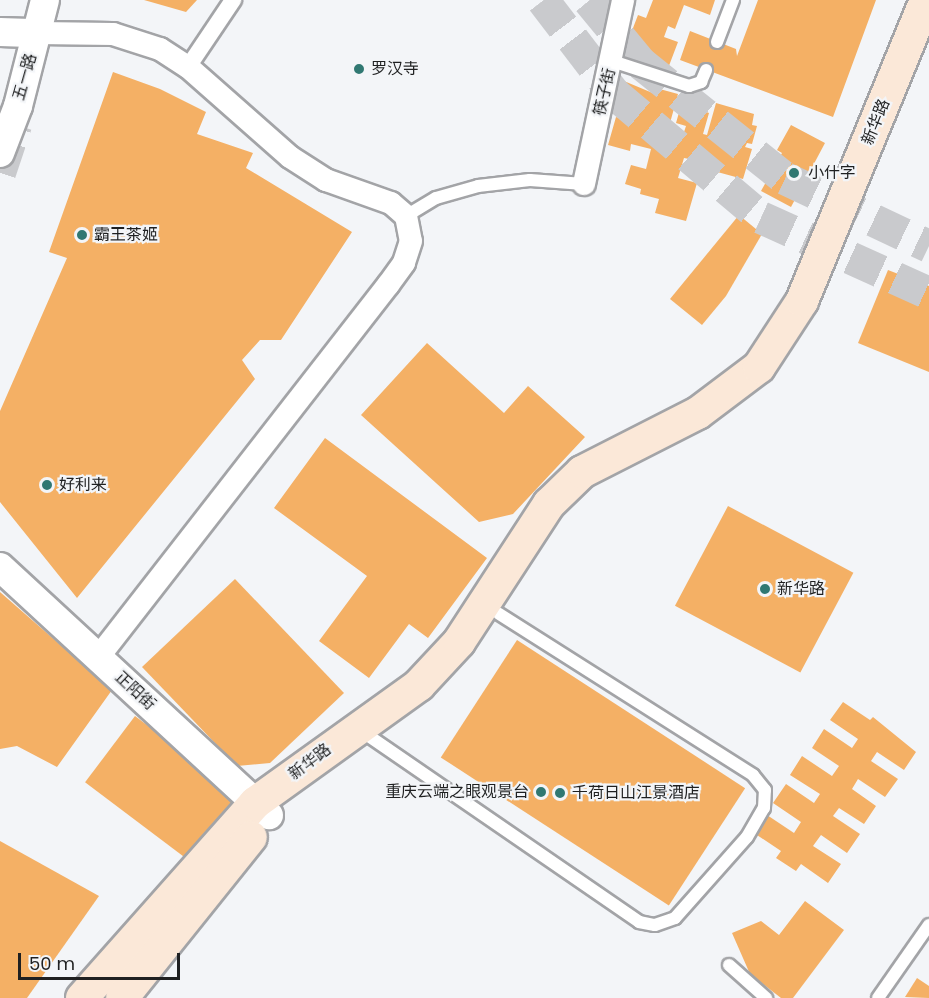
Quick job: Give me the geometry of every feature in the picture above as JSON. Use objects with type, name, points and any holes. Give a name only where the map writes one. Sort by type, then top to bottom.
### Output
[{"type":"main road","name":"新华路","points":[[82,998],[262,809],[364,733],[419,685],[459,642],[549,504],[582,472],[698,413],[759,366],[802,301],[926,0]]},
{"type":"main road","name":"新华路","points":[[364,733],[430,700],[473,654],[563,514],[590,486],[624,466],[714,428],[774,381],[822,310],[929,46]]},
{"type":"main road","name":"新华路","points":[[122,998],[262,809]]},
{"type":"street","name":"五一路","points":[[0,153],[38,33],[45,0]]},
{"type":"street","points":[[188,67],[233,0]]},
{"type":"street","name":"筷子街","points":[[584,184],[612,61],[623,0]]},
{"type":"street","points":[[0,32],[113,34],[160,49],[188,67],[290,157],[326,180],[391,203],[406,216],[411,241],[404,263],[98,657]]},
{"type":"street","name":"正阳街","points":[[0,567],[262,809]]},
{"type":"lane","points":[[717,42],[733,0]]},
{"type":"lane","points":[[612,61],[689,86],[701,82],[706,70]]},
{"type":"lane","points":[[406,216],[436,198],[478,186],[530,180],[584,184]]},
{"type":"lane","points":[[364,733],[639,922],[655,925],[675,918],[747,837],[765,808],[765,790],[753,775],[499,615]]},
{"type":"lane","points":[[878,998],[929,926]]},
{"type":"lane","points":[[729,965],[766,998]]},
{"type":"building","points":[[144,0],[197,0],[186,12]]},
{"type":"building","points":[[653,0],[715,0],[710,15],[684,5],[675,29],[668,26],[664,37],[678,42],[667,71],[623,54],[638,15],[646,18]]},
{"type":"building","points":[[758,0],[876,0],[833,117],[680,60],[690,31],[736,49],[737,56]]},
{"type":"building","points":[[113,72],[160,89],[206,112],[197,134],[253,153],[246,168],[352,232],[281,340],[260,340],[242,360],[255,379],[77,598],[0,502],[0,411],[67,258],[49,252]]},
{"type":"building","points":[[624,81],[655,94],[656,88],[678,94],[670,123],[666,122],[663,130],[683,135],[686,126],[676,123],[684,95],[707,101],[704,111],[709,113],[703,134],[707,135],[716,103],[754,114],[752,125],[757,126],[752,144],[747,143],[745,147],[752,149],[743,179],[699,167],[700,161],[684,158],[678,178],[697,183],[686,221],[655,213],[659,199],[640,194],[641,189],[625,184],[631,165],[646,169],[651,149],[631,144],[630,151],[608,145],[616,117],[624,119],[625,112],[616,110]]},
{"type":"building","points":[[791,125],[825,143],[791,207],[761,191],[782,153],[777,150]]},
{"type":"building","points":[[739,215],[762,234],[726,296],[702,325],[670,299]]},
{"type":"building","points":[[888,270],[929,286],[929,372],[858,343]]},
{"type":"building","points":[[427,343],[504,413],[528,386],[585,437],[513,514],[479,522],[361,415]]},
{"type":"building","points":[[325,438],[487,558],[428,638],[409,624],[369,678],[319,641],[367,576],[274,508]]},
{"type":"building","name":"新华路","points":[[728,506],[853,573],[800,672],[675,606]]},
{"type":"building","points":[[235,579],[344,693],[270,763],[237,766],[142,667]]},
{"type":"building","points":[[0,592],[112,690],[57,767],[17,746],[0,749]]},
{"type":"building","points":[[517,640],[745,788],[669,906],[441,757]]},
{"type":"building","points":[[843,702],[870,720],[873,717],[916,752],[904,770],[877,752],[871,761],[898,779],[885,797],[858,779],[852,789],[876,806],[864,824],[839,808],[833,816],[860,834],[847,853],[821,835],[813,846],[841,864],[828,883],[801,864],[796,871],[776,858],[781,851],[754,833],[767,815],[794,833],[801,822],[773,803],[786,784],[814,803],[820,794],[790,775],[802,756],[832,776],[839,766],[812,748],[824,729],[852,748],[858,739],[830,720]]},
{"type":"building","points":[[135,716],[239,794],[189,861],[85,782]]},
{"type":"building","points":[[0,841],[99,896],[27,998],[0,998]]},
{"type":"building","points":[[805,901],[844,930],[793,998],[781,998],[750,974],[732,933],[761,921],[779,935]]},
{"type":"building","points":[[917,978],[929,986],[929,998],[905,997]]},
{"type":"tunnel","points":[[543,0],[614,93],[761,217],[929,293]]},
{"type":"tunnel","points":[[589,0],[641,63],[785,178],[929,246]]},
{"type":"tunnel","points":[[0,173],[16,125]]},
{"type":"place","name":"罗汉寺","points":[[359,69]]},
{"type":"place","name":"小什字","points":[[794,173]]},
{"type":"place","name":"霸王茶姬","points":[[82,235]]},
{"type":"place","name":"好利来","points":[[47,485]]},
{"type":"place","name":"新华路","points":[[765,589]]},
{"type":"place","name":"重庆云端之眼观景台","points":[[541,792]]},
{"type":"place","name":"千荷日山江景酒店","points":[[560,793]]}]
